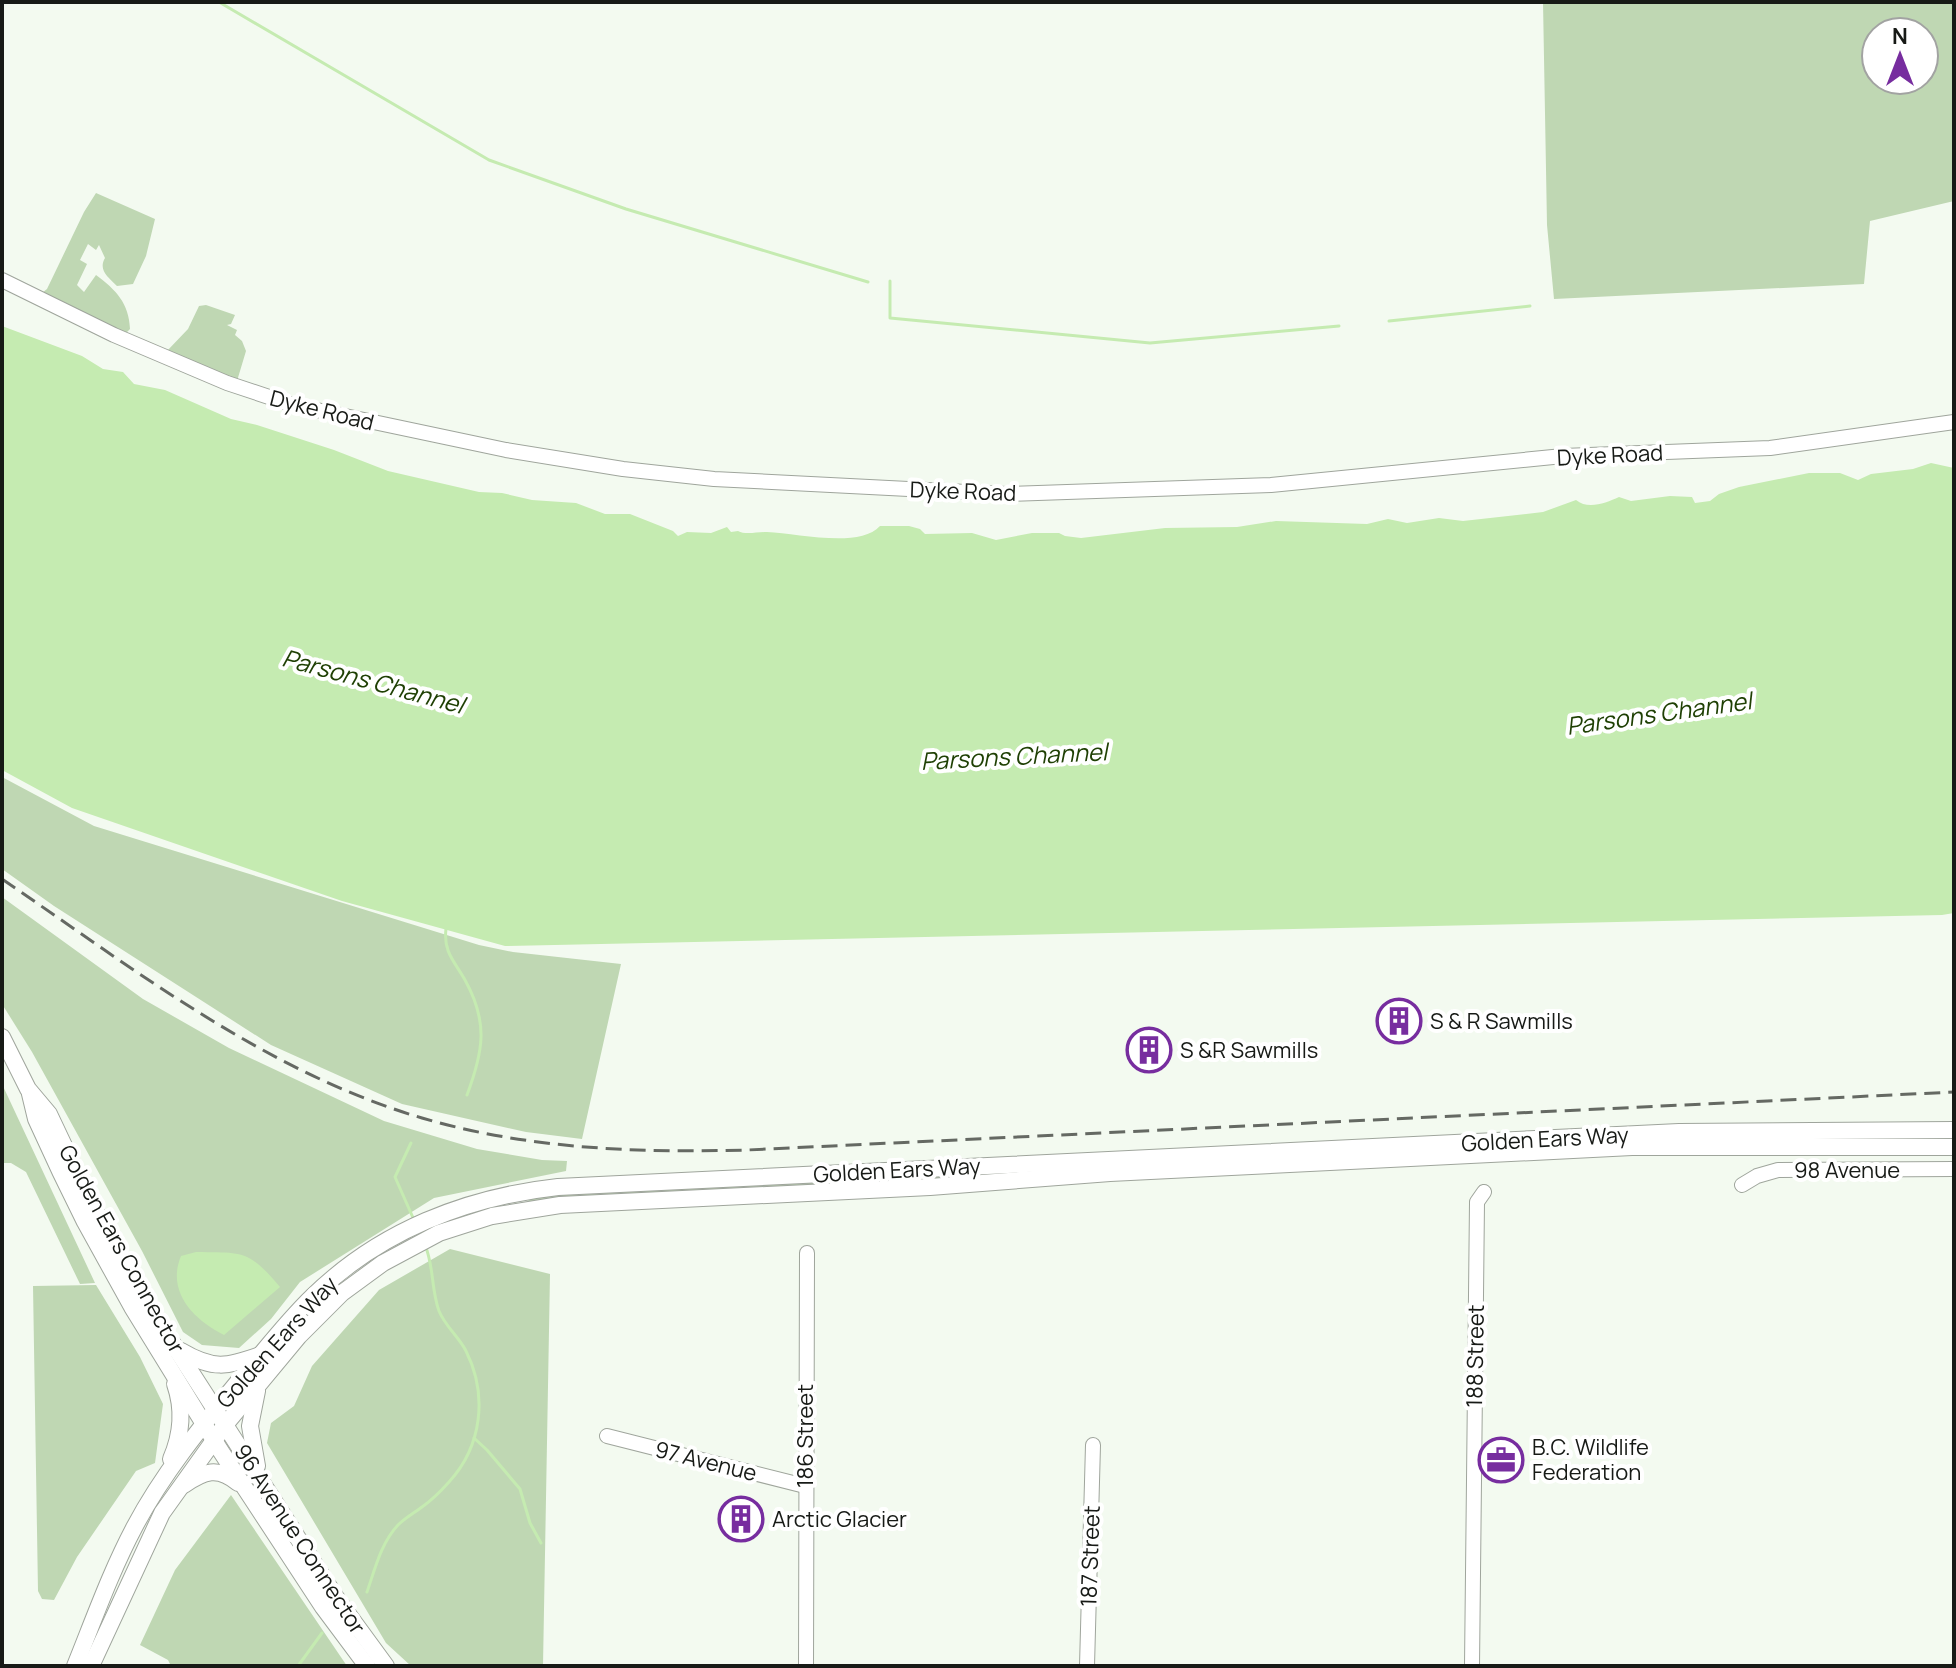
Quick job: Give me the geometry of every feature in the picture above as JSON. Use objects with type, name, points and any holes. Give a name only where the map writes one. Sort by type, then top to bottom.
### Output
[{"type":"main road","name":"Golden Ears Connector","points":[[2,1037],[28,1089],[49,1114],[93,1207],[171,1354],[215,1424]]},
{"type":"main road","name":"Golden Ears Way","points":[[215,1424],[258,1387],[360,1268],[406,1230],[467,1204],[502,1195],[558,1187],[1709,1131],[1954,1130]]},
{"type":"main road","name":"Golden Ears Way","points":[[75,1666],[119,1559],[262,1354],[311,1298],[360,1268],[419,1242],[492,1216],[560,1205],[1632,1147],[1954,1147]]},
{"type":"main road","points":[[258,1387],[250,1426],[254,1486],[228,1474],[213,1472],[169,1485],[181,1425],[181,1402],[171,1354],[221,1366],[262,1354]]},
{"type":"main road","name":"96 Avenue Connector","points":[[215,1424],[323,1607],[367,1666]]},
{"type":"main road","name":"Golden Ears Way","points":[[91,1666],[169,1485]]},
{"type":"main road","name":"96 Avenue Connector","points":[[254,1486],[386,1666]]},
{"type":"street","name":"Dyke Road","points":[[2,280],[114,335],[227,383],[293,405],[506,450],[623,469],[714,479],[1006,494],[1271,485],[1563,456],[1770,448],[1954,422]]},
{"type":"street","name":"98 Avenue","points":[[1742,1185],[1757,1176],[1778,1170],[1954,1169]]},
{"type":"street","name":"188 Street","points":[[1472,1666],[1477,1202],[1484,1192]]},
{"type":"street","name":"186 Street","points":[[806,1666],[807,1253]]},
{"type":"street","name":"97 Avenue","points":[[607,1436],[805,1486]]},
{"type":"street","name":"187 Street","points":[[1087,1666],[1093,1445]]},
{"type":"shaded area","points":[[1543,2],[1954,2],[1954,201],[1870,221],[1864,284],[1554,299],[1547,225]]},
{"type":"shaded area","points":[[96,193],[155,219],[146,256],[133,284],[117,286],[107,276],[103,270],[105,258],[99,245],[96,250],[88,244],[80,260],[87,264],[77,285],[84,292],[96,275],[115,292],[124,304],[129,320],[130,329],[125,334],[38,296],[47,289]]},
{"type":"shaded area","points":[[206,305],[235,315],[231,324],[227,325],[237,330],[235,335],[246,351],[237,381],[167,351],[188,329],[199,306]]},
{"type":"shaded area","points":[[2,777],[94,826],[479,945],[513,952],[621,964],[582,1139],[526,1132],[402,1104],[271,1045],[54,906],[2,869]]},
{"type":"shaded area","points":[[2,897],[143,999],[229,1048],[384,1121],[477,1149],[567,1161],[566,1171],[434,1198],[300,1282],[271,1319],[239,1348],[202,1345],[183,1332],[142,1251],[32,1052],[2,1004]]},
{"type":"shaded area","points":[[2,1084],[95,1283],[80,1284],[26,1172],[11,1163],[2,1163]]},
{"type":"shaded area","points":[[1056,1169],[946,1180],[529,1202],[528,1199],[537,1196]]},
{"type":"shaded area","points":[[450,1249],[550,1274],[543,1666],[411,1666],[386,1643],[267,1443],[271,1423],[294,1406],[312,1366],[379,1290]]},
{"type":"shaded area","points":[[96,1285],[140,1357],[163,1404],[155,1463],[136,1471],[77,1557],[54,1600],[42,1599],[38,1591],[33,1286]]},
{"type":"shaded area","points":[[231,1495],[347,1666],[171,1666],[168,1660],[140,1645],[175,1570]]},
{"type":"water","name":"Parsons Channel","points":[[2,326],[82,356],[103,369],[123,372],[134,384],[165,390],[231,419],[334,450],[388,471],[479,492],[576,503],[605,514],[630,514],[673,531],[678,536],[687,532],[711,533],[727,527],[731,532],[843,538],[858,537],[880,526],[909,526],[925,534],[972,533],[996,540],[1032,533],[1059,533],[1081,538],[1165,528],[1237,527],[1276,521],[1367,524],[1388,519],[1407,523],[1439,518],[1463,521],[1543,512],[1576,500],[1586,505],[1619,497],[1631,501],[1670,496],[1692,497],[1695,503],[1710,501],[1739,487],[1809,473],[1840,473],[1858,480],[1871,474],[1913,469],[1931,463],[1954,468],[1954,913],[505,946],[342,901],[72,808],[2,770]]},
{"type":"water","points":[[196,1252],[235,1253],[252,1259],[280,1287],[224,1335],[193,1313],[180,1293],[177,1269],[181,1256]]},
{"type":"waterway","points":[[219,2],[489,160],[626,209],[868,282]]},
{"type":"waterway","points":[[890,281],[890,318],[1150,343],[1339,326]]},
{"type":"waterway","points":[[1389,321],[1530,306]]},
{"type":"waterway","points":[[446,929],[448,950],[473,996],[480,1024],[480,1051],[467,1095]]},
{"type":"waterway","points":[[411,1143],[395,1177],[414,1220]]},
{"type":"waterway","points":[[367,1592],[387,1540],[398,1525],[436,1495],[460,1468],[469,1453],[478,1420],[479,1402],[473,1368],[463,1346],[439,1311],[425,1245]]},
{"type":"waterway","points":[[474,1438],[520,1489],[530,1523],[541,1543]]},
{"type":"waterway","points":[[298,1666],[322,1633]]},
{"type":"railway","points":[[2,879],[203,1015],[309,1074],[422,1118],[542,1143],[665,1151],[747,1150],[1954,1092]]},
{"type":"place","name":"S & R Sawmills","points":[[1399,1021]]},
{"type":"place","name":"S &R Sawmills","points":[[1149,1050]]},
{"type":"place","name":"B.C. Wildlife Federation","points":[[1501,1460]]},
{"type":"place","name":"Arctic Glacier","points":[[741,1519]]}]
